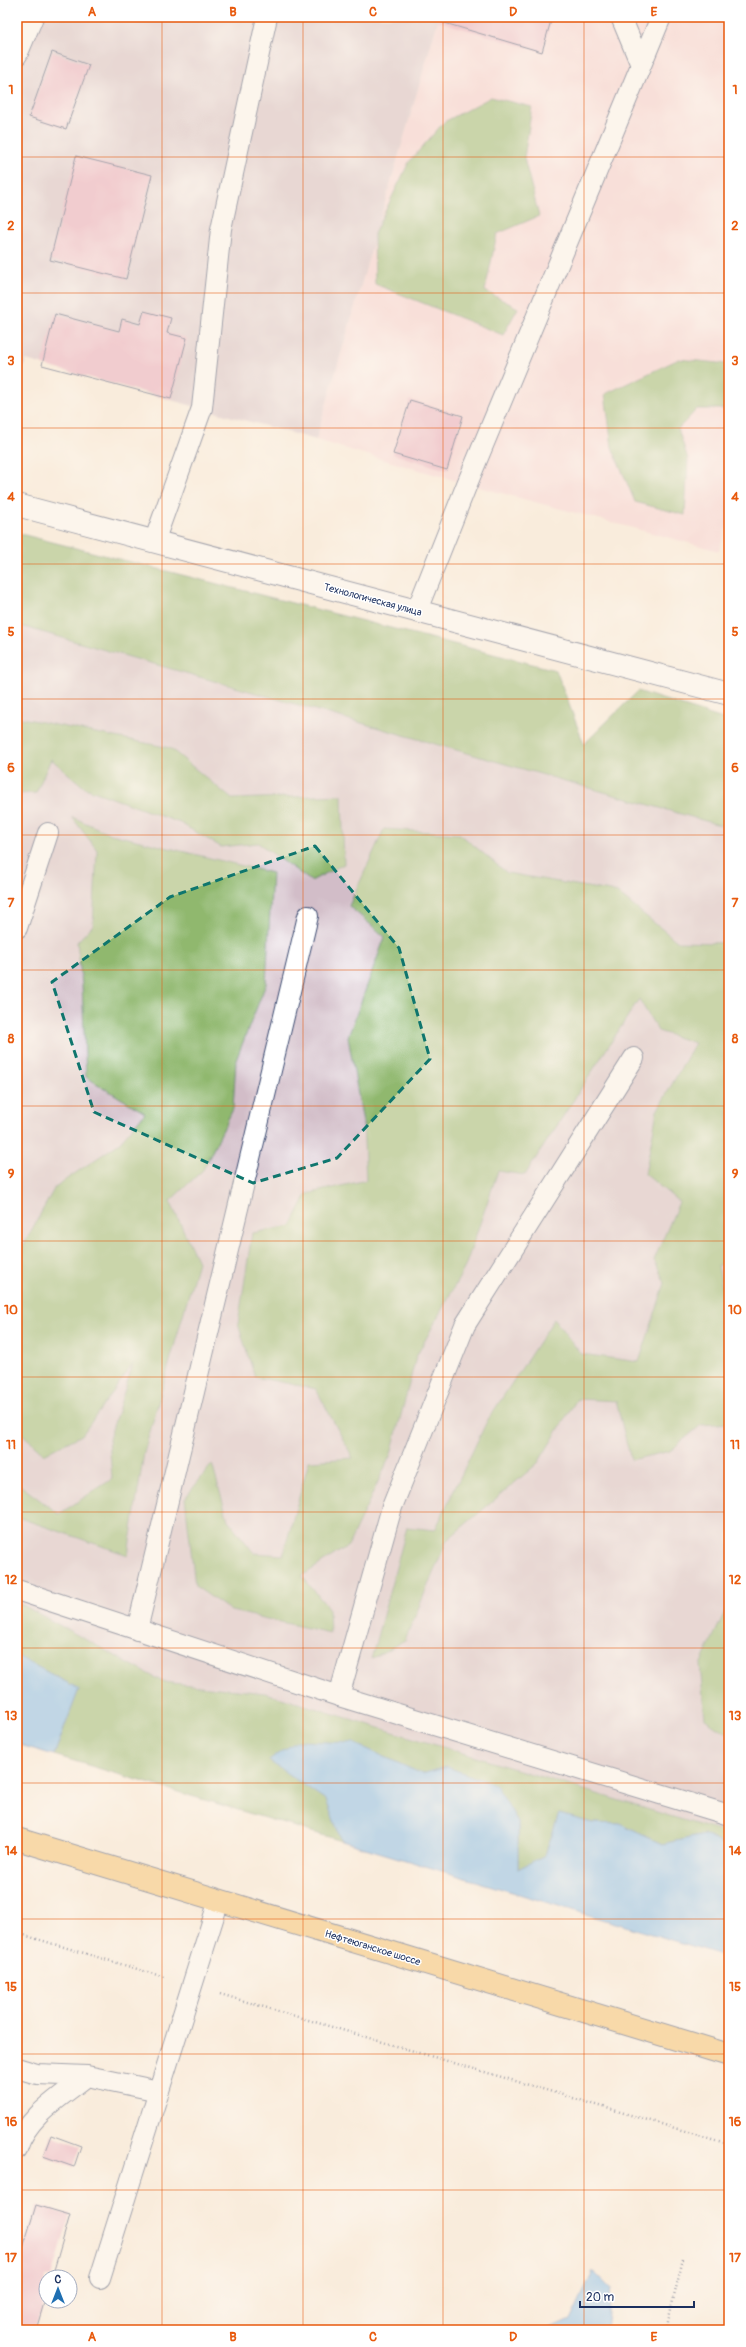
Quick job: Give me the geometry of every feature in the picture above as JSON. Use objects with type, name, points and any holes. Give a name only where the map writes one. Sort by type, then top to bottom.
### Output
[{"type":"main road","name":"Нефтеюганское шоссе","points":[[17,1839],[729,2055]]},
{"type":"street","name":"Технологическая улица","points":[[17,505],[729,694]]},
{"type":"lane","points":[[17,55],[33,17]]},
{"type":"lane","points":[[154,542],[202,408],[221,229],[267,17]]},
{"type":"lane","points":[[621,17],[641,65]]},
{"type":"lane","points":[[417,610],[467,484],[661,17]]},
{"type":"lane","points":[[17,928],[48,833]]},
{"type":"lane","points":[[137,1630],[308,916]]},
{"type":"lane","points":[[339,1696],[392,1506],[465,1325],[634,1058]]},
{"type":"lane","points":[[17,1590],[339,1696],[729,1815]]},
{"type":"lane","points":[[100,2278],[219,1900]]},
{"type":"lane","points":[[17,2068],[37,2074],[87,2076],[159,2091]]},
{"type":"lane","points":[[18,2142],[36,2116],[87,2076]]},
{"type":"path","points":[[17,1933],[729,2144]]},
{"type":"path","points":[[666,2330],[683,2259]]},
{"type":"highlighted area","points":[[315,846],[399,948],[430,1059],[337,1158],[253,1183],[94,1112],[52,982],[170,897]]},
{"type":"shaded area","points":[[17,17],[439,17],[316,440],[26,360],[17,389]]},
{"type":"shaded area","points":[[439,17],[729,17],[729,520],[719,551],[467,484],[316,440]]},
{"type":"shaded area","points":[[17,625],[729,827],[729,1957],[17,1744]]},
{"type":"green space","points":[[491,97],[532,107],[524,158],[539,216],[497,234],[485,291],[518,308],[503,335],[375,284],[374,234],[409,162],[444,122]]},
{"type":"green space","points":[[679,359],[728,364],[729,409],[697,409],[678,429],[688,459],[685,515],[635,502],[612,447],[605,394]]},
{"type":"green space","points":[[17,533],[556,670],[584,744],[638,691],[729,721],[729,816],[723,826],[17,625]]},
{"type":"green space","points":[[17,717],[170,748],[232,799],[342,795],[344,864],[311,881],[258,843],[221,847],[180,823],[85,788],[51,759],[36,793],[17,794]]},
{"type":"green space","points":[[72,817],[111,834],[272,873],[266,984],[236,1060],[233,1109],[203,1170],[170,1201],[198,1262],[144,1453],[128,1555],[17,1517],[17,1483],[59,1514],[112,1479],[109,1439],[133,1364],[82,1435],[44,1454],[17,1429],[17,1257],[55,1187],[118,1144],[145,1113],[86,1077],[82,984],[77,942],[93,925],[97,850]]},
{"type":"green space","points":[[384,829],[460,834],[507,873],[616,892],[678,942],[729,943],[729,1259],[718,1266],[722,1286],[729,1291],[729,1423],[701,1425],[670,1451],[631,1460],[616,1401],[577,1399],[538,1463],[447,1540],[405,1640],[371,1659],[407,1527],[435,1530],[487,1421],[554,1319],[581,1354],[639,1362],[665,1283],[654,1260],[679,1202],[645,1174],[657,1111],[695,1043],[658,1031],[639,999],[525,1175],[498,1171],[465,1267],[416,1357],[391,1454],[348,1546],[302,1576],[329,1609],[330,1633],[231,1611],[195,1586],[185,1498],[212,1464],[228,1520],[254,1553],[283,1555],[309,1461],[353,1458],[316,1389],[255,1377],[238,1324],[252,1233],[291,1226],[307,1194],[366,1180],[363,1122],[348,1037],[385,937],[349,906]]},
{"type":"green space","points":[[17,1602],[163,1682],[265,1693],[729,1834],[729,1847],[704,1835],[662,1844],[619,1824],[592,1823],[559,1814],[545,1856],[518,1869],[518,1822],[447,1767],[422,1774],[354,1743],[270,1761],[326,1800],[342,1841],[54,1755],[79,1689],[17,1656]]},
{"type":"green space","points":[[729,1603],[729,1735],[705,1719],[700,1665]]},
{"type":"water","points":[[17,1656],[79,1689],[54,1755],[17,1744]]},
{"type":"water","points":[[297,1741],[354,1743],[422,1774],[447,1767],[496,1785],[518,1822],[518,1869],[545,1855],[559,1814],[592,1823],[619,1824],[662,1844],[704,1835],[729,1847],[729,1957],[342,1841],[326,1800],[269,1761]]},
{"type":"water","points":[[593,2271],[611,2289],[606,2330],[548,2330],[570,2320]]},
{"type":"building","points":[[439,17],[552,17],[542,52],[438,21]]},
{"type":"building","points":[[52,52],[89,65],[66,129],[29,117]]},
{"type":"building","points":[[76,156],[152,175],[126,279],[50,260]]},
{"type":"building","points":[[144,311],[171,318],[167,333],[187,338],[171,399],[42,365],[55,314],[119,331],[122,319],[140,324]]},
{"type":"building","points":[[410,400],[463,416],[447,470],[393,454]]},
{"type":"building","points":[[51,2135],[81,2146],[74,2167],[43,2156]]},
{"type":"building","points":[[36,2205],[70,2215],[54,2269],[38,2269],[38,2309],[42,2309],[36,2330],[17,2330],[17,2268]]}]
